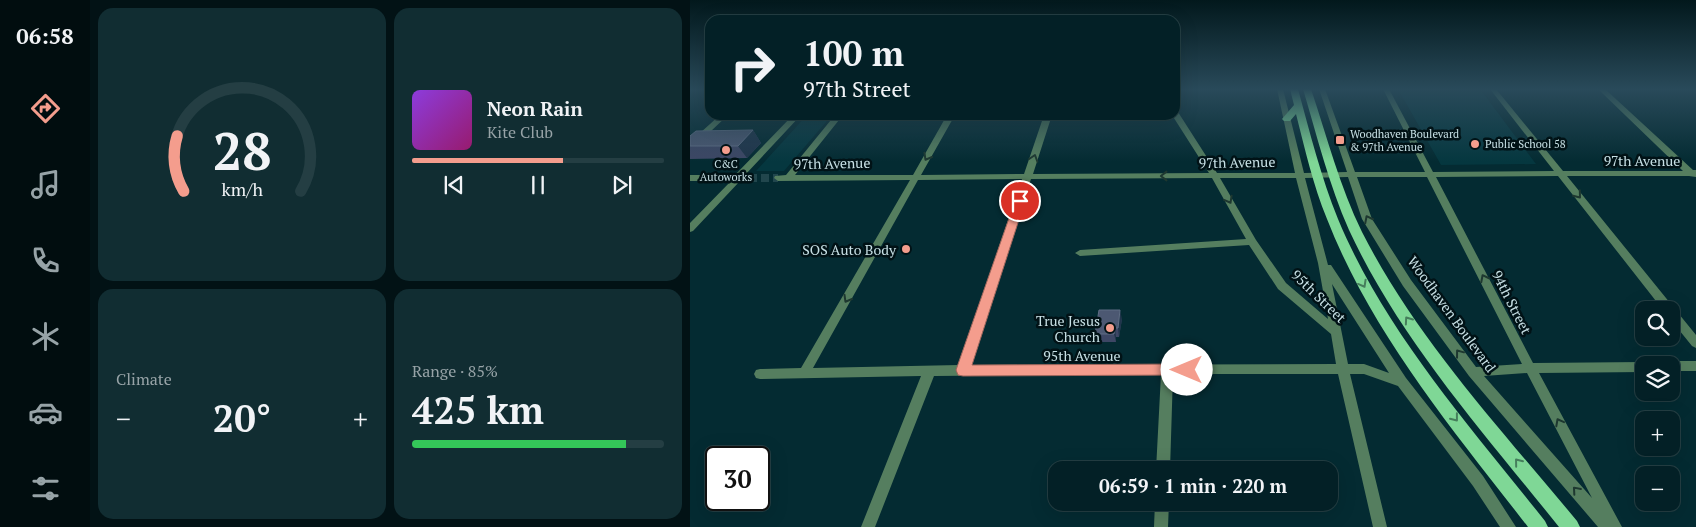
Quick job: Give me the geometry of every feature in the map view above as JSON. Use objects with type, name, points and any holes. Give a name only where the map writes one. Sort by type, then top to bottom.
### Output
[{"type":"main road","points":[[1287,120],[1292,114]]},
{"type":"main road","points":[[1300,114],[1326,203],[1340,238],[1378,310],[1417,369],[1539,527]]},
{"type":"main road","points":[[1315,114],[1334,174],[1359,237],[1397,303],[1446,374],[1572,527]]},
{"type":"street","points":[[1286,114],[1324,262],[1337,333]]},
{"type":"street","name":"Woodhaven Boulevard","points":[[1331,114],[1367,219],[1407,283],[1473,372],[1608,527]]},
{"type":"street","name":"94th Street","points":[[1399,114],[1530,368],[1615,527]]},
{"type":"street","points":[[1513,114],[1662,301]]},
{"type":"street","points":[[1628,114],[1694,175]]},
{"type":"street","points":[[690,146],[719,120]]},
{"type":"street","points":[[690,229],[793,120]]},
{"type":"street","points":[[789,177],[835,120]]},
{"type":"street","points":[[804,373],[948,120]]},
{"type":"street","points":[[963,370],[1046,120]]},
{"type":"street","name":"95th Street","points":[[1179,120],[1215,176],[1252,242],[1282,286],[1337,333],[1343,369],[1380,527]]},
{"type":"street","name":"97th Avenue","points":[[778,178],[1317,174],[1694,175]]},
{"type":"street","points":[[690,178],[749,178]]},
{"type":"street","points":[[1080,253],[1252,242]]},
{"type":"street","points":[[1324,262],[1402,382],[1478,481],[1509,527]]},
{"type":"street","points":[[1680,323],[1696,343]]},
{"type":"street","points":[[1680,366],[1696,366]]},
{"type":"street","points":[[1473,372],[1530,368],[1635,367]]},
{"type":"street","name":"95th Avenue","points":[[760,374],[963,370],[1364,369],[1402,382]]},
{"type":"street","points":[[1163,461],[1167,370]]},
{"type":"street","points":[[868,527],[929,372]]},
{"type":"street","points":[[1161,527],[1162,511]]},
{"type":"shaded area","name":"Public School 58","points":[[1412,114],[1498,114],[1536,164],[1441,165]]},
{"type":"shaded area","points":[[802,120],[828,120],[784,171],[756,171]]},
{"type":"building","points":[[753,130],[738,146],[690,146],[690,136],[696,131]]},
{"type":"building","points":[[1099,310],[1120,310],[1118,328],[1115,328],[1114,334],[1095,334]]},
{"type":"tunnel","points":[[749,178],[778,178]]},
{"type":"place","name":"Woodhaven Boulevard & 97th Avenue","points":[[1340,140]]},
{"type":"place","name":"Public School 58","points":[[1475,144]]},
{"type":"place","name":"C&C Autoworks","points":[[726,150]]},
{"type":"place","name":"SOS Auto Body","points":[[906,249]]},
{"type":"place","name":"True Jesus Church","points":[[1110,328]]},
{"type":"route","points":[[1020,201],[963,370],[1187,370]]}]
